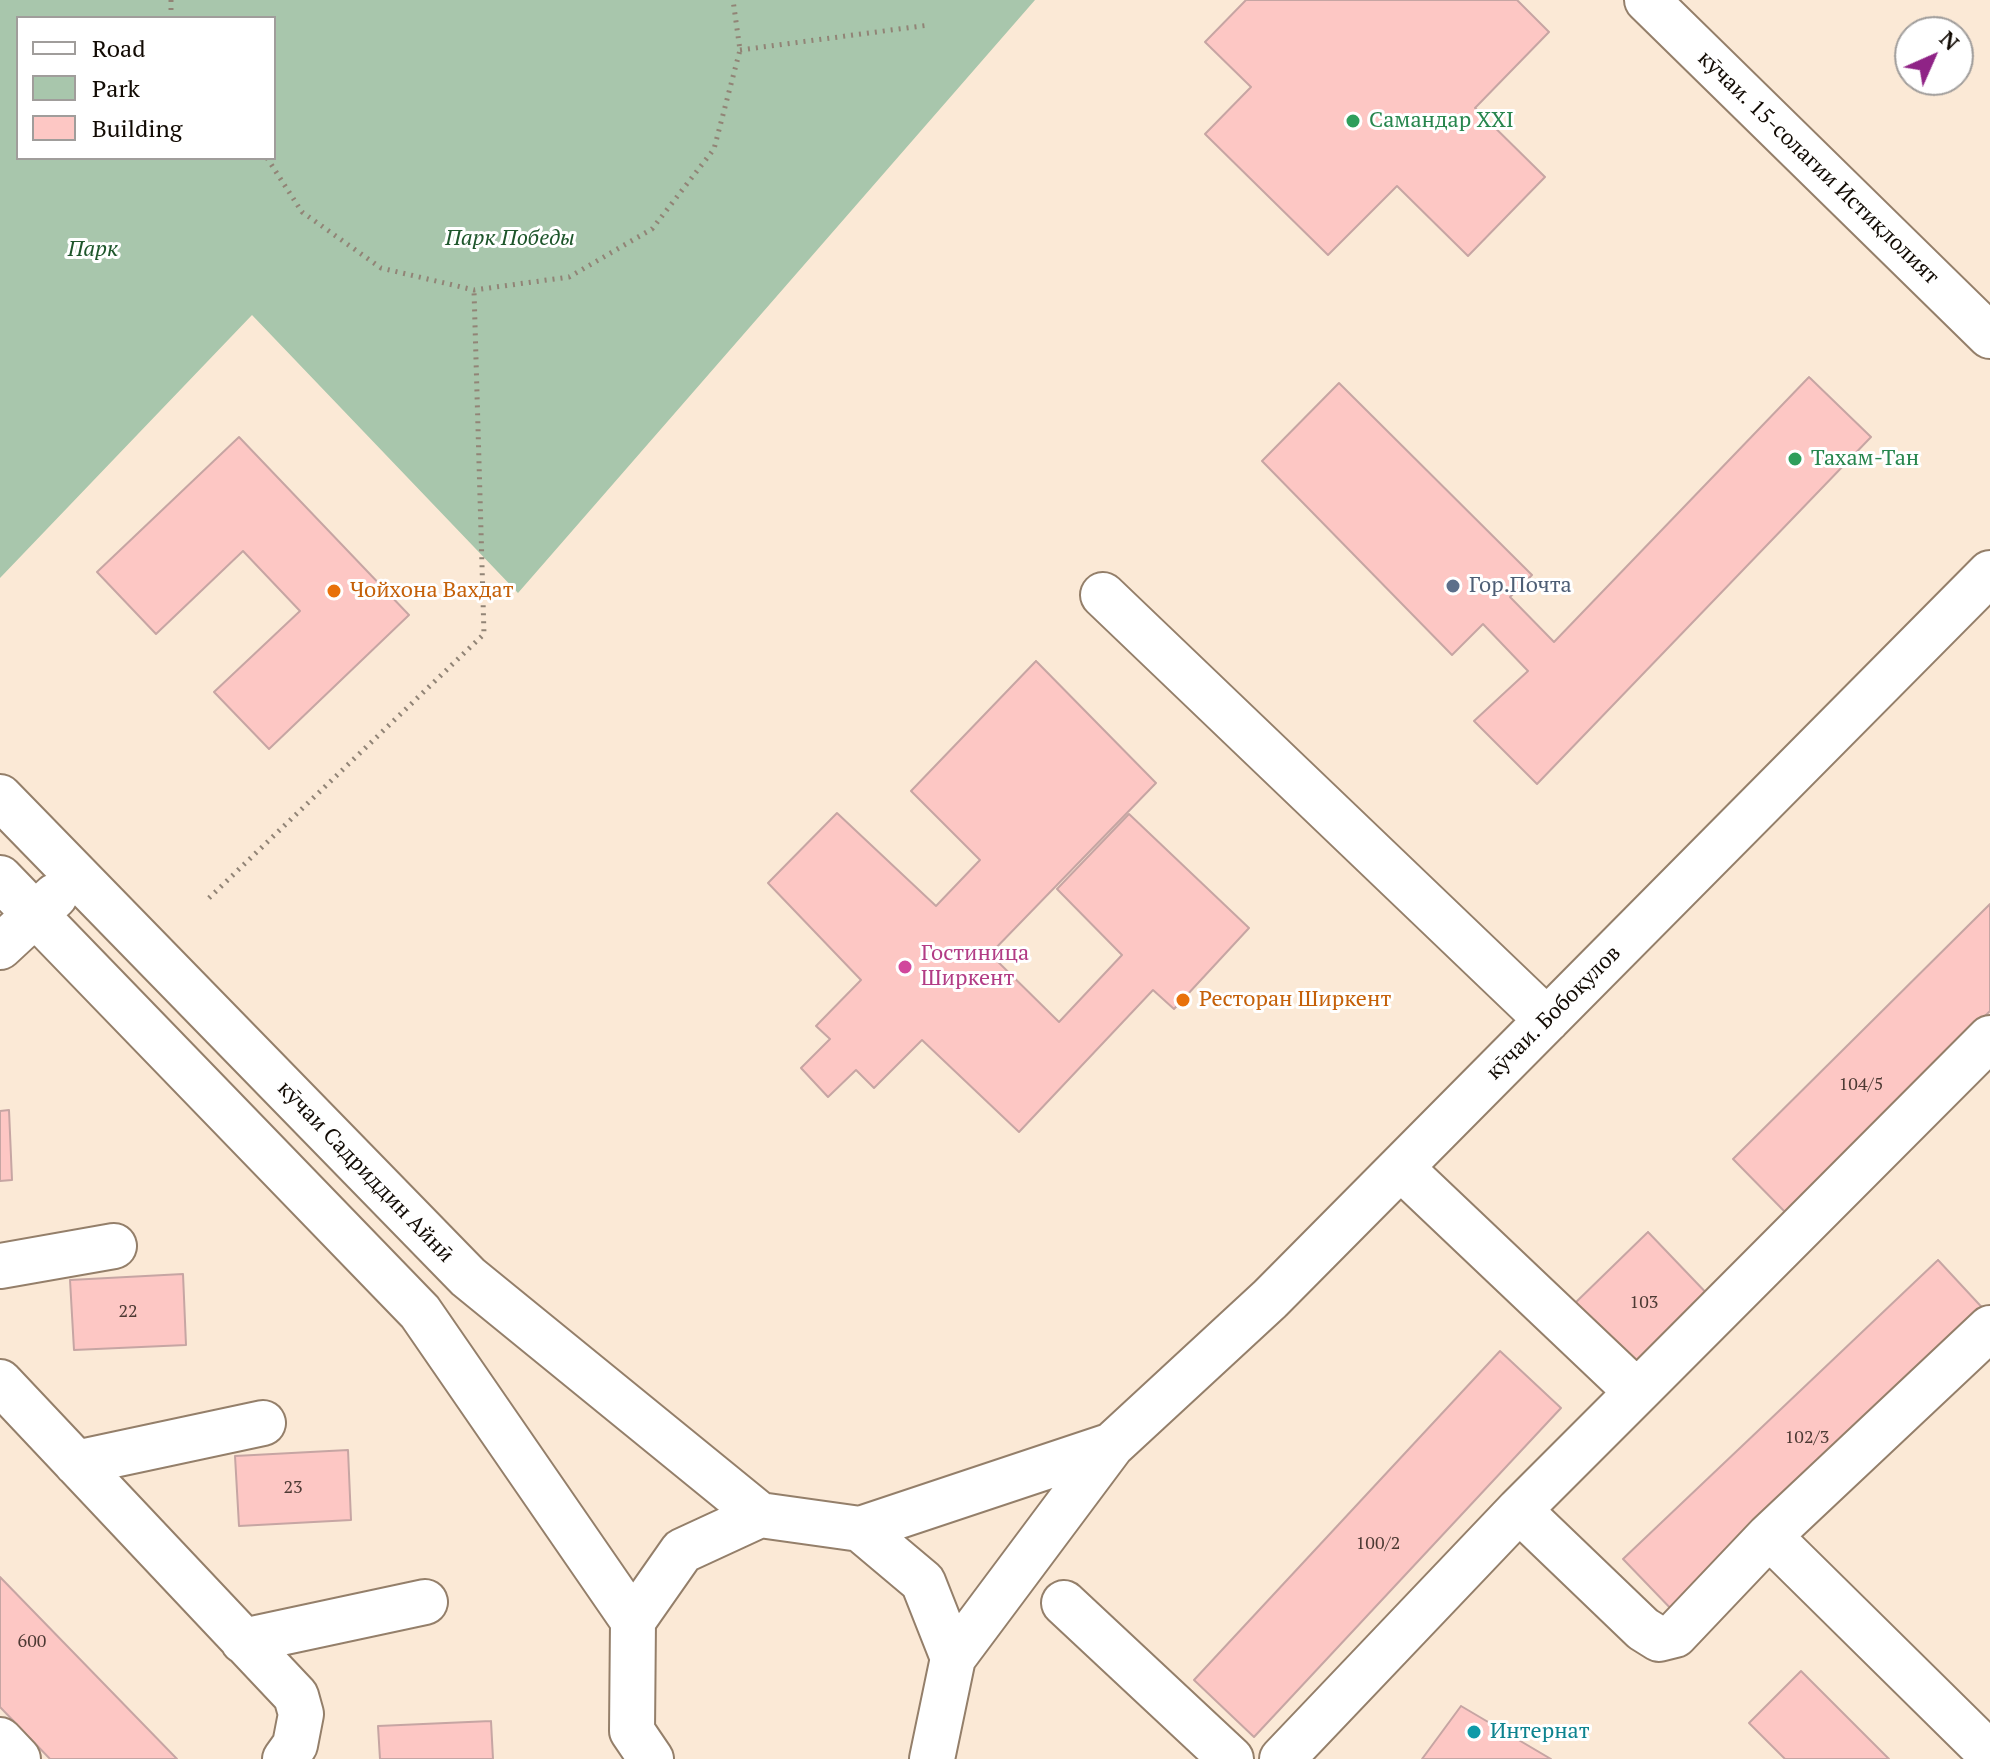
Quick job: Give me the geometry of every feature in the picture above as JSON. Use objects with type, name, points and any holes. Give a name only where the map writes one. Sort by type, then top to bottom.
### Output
[{"type":"street","name":"кӯчаи. 15-солагии Истиқлолият","points":[[1647,0],[1990,336]]},
{"type":"street","name":"кӯчаи. Бобоқулов","points":[[1112,1445],[1270,1299],[1990,573]]},
{"type":"street","points":[[1103,595],[1547,1020]]},
{"type":"street","name":"кӯчаи Садриддин Айнӣ","points":[[0,797],[468,1277],[760,1515]]},
{"type":"street","points":[[0,947],[76,874]]},
{"type":"street","points":[[0,878],[420,1312],[633,1621]]},
{"type":"street","points":[[1282,1759],[1519,1510],[1990,1038]]},
{"type":"street","points":[[1401,1168],[1637,1392]]},
{"type":"street","points":[[0,1266],[114,1246]]},
{"type":"street","points":[[1519,1510],[1643,1629],[1659,1639],[1675,1635],[1769,1536],[1990,1328]]},
{"type":"street","points":[[0,1382],[296,1696],[301,1714],[295,1745],[285,1759]]},
{"type":"street","points":[[76,1463],[263,1423]]},
{"type":"street","points":[[651,1759],[632,1731],[633,1621],[682,1551],[760,1515],[860,1529],[1112,1445]]},
{"type":"street","points":[[932,1759],[953,1658],[1112,1445]]},
{"type":"street","points":[[860,1529],[923,1582],[953,1658]]},
{"type":"street","points":[[1769,1536],[1990,1754]]},
{"type":"street","points":[[243,1641],[425,1602]]},
{"type":"street","points":[[1064,1603],[1231,1759]]},
{"type":"street","points":[[0,1740],[18,1759]]},
{"type":"path","points":[[268,160],[302,212],[381,268],[474,290],[569,277],[652,229],[714,149],[740,50],[733,0]]},
{"type":"path","points":[[740,50],[929,25]]},
{"type":"path","points":[[209,898],[484,634],[474,290]]},
{"type":"green space","name":"Парк Победы","points":[[0,0],[1035,0],[518,593],[252,315],[0,578]]},
{"type":"building","name":"Самандар XXI","points":[[1246,0],[1517,0],[1549,32],[1475,108],[1545,177],[1468,256],[1397,186],[1328,255],[1205,134],[1251,87],[1205,42]]},
{"type":"building","name":"Гор.Почта","points":[[1809,377],[1871,437],[1537,784],[1474,721],[1528,671],[1483,624],[1452,655],[1262,461],[1339,383],[1532,575],[1510,597],[1554,642]]},
{"type":"building","name":"Чойхона Вахдат","points":[[239,437],[409,615],[269,749],[214,692],[300,611],[243,551],[156,634],[97,572]]},
{"type":"building","points":[[1036,661],[1156,783],[990,954],[1059,1022],[1122,955],[1057,889],[1129,814],[1249,928],[1174,1009],[1153,990],[1019,1132],[922,1040],[874,1088],[856,1070],[828,1097],[801,1068],[830,1039],[816,1026],[861,980],[768,883],[837,813],[936,906],[980,860],[911,791]]},
{"type":"building","points":[[1990,904],[1990,1011],[1786,1213],[1733,1159]]},
{"type":"building","points":[[9,1110],[12,1180],[0,1181],[0,1111]]},
{"type":"building","points":[[1648,1232],[1714,1301],[1640,1374],[1573,1305]]},
{"type":"building","points":[[1938,1260],[1990,1316],[1676,1614],[1623,1559]]},
{"type":"building","points":[[183,1274],[186,1345],[74,1350],[70,1280]]},
{"type":"building","points":[[1500,1351],[1561,1408],[1254,1737],[1194,1680]]},
{"type":"building","points":[[348,1450],[351,1520],[239,1526],[235,1456]]},
{"type":"building","points":[[0,1577],[177,1759],[50,1759],[0,1707]]},
{"type":"building","points":[[1801,1671],[1889,1759],[1785,1759],[1749,1723]]},
{"type":"building","name":"Интернат","points":[[1461,1706],[1551,1759],[1422,1759]]},
{"type":"building","points":[[491,1721],[493,1759],[380,1759],[378,1726]]},
{"type":"place","name":"Самандар XXI","points":[[1353,121]]},
{"type":"place","name":"Тахам-Тан","points":[[1795,459]]},
{"type":"place","name":"Гор.Почта","points":[[1453,586]]},
{"type":"place","name":"Чойхона Вахдат","points":[[334,591]]},
{"type":"place","name":"Гостиница Ширкент","points":[[905,967]]},
{"type":"place","name":"Ресторан Ширкент","points":[[1183,1000]]},
{"type":"place","name":"Интернат","points":[[1474,1732]]},
{"type":"park label","name":"Парк","points":[[93,250]]}]
